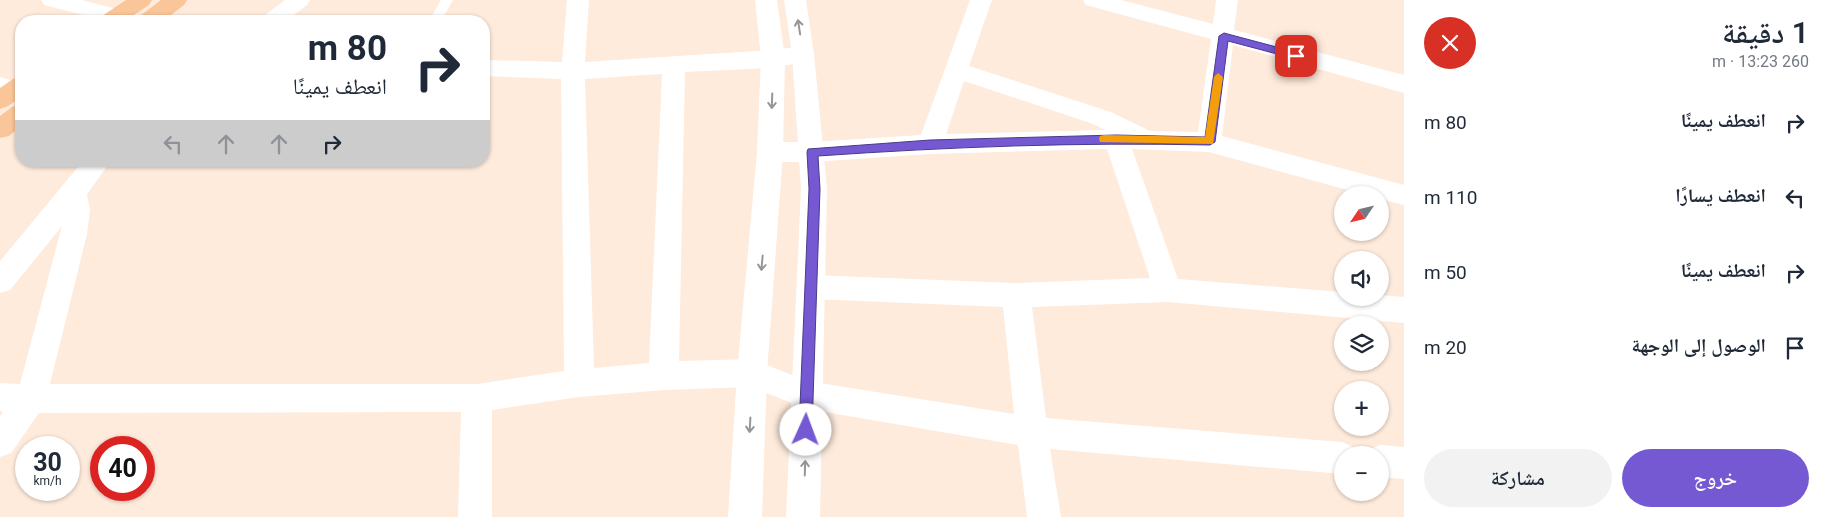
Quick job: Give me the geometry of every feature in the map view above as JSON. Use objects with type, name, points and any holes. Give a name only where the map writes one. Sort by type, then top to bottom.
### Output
[{"type":"main road","points":[[125,15],[141,0]]},
{"type":"main road","points":[[156,15],[176,0]]},
{"type":"main road","points":[[0,129],[15,118]]},
{"type":"street","points":[[52,0],[106,15]]},
{"type":"street","points":[[280,15],[299,0]]},
{"type":"street","points":[[578,0],[573,71],[579,383]]},
{"type":"street","points":[[745,517],[752,373],[770,152],[773,58],[766,0]]},
{"type":"street","points":[[795,0],[803,54],[814,189],[803,517]]},
{"type":"street","points":[[930,144],[981,0]]},
{"type":"street","points":[[1094,0],[1404,84]]},
{"type":"street","points":[[1210,142],[1227,0]]},
{"type":"street","points":[[490,68],[573,71],[773,58],[803,54]]},
{"type":"street","points":[[664,376],[674,65]]},
{"type":"street","points":[[956,70],[1102,118],[1151,140]]},
{"type":"street","points":[[770,152],[812,152],[930,144],[1116,139],[1210,142],[1404,195]]},
{"type":"street","points":[[1116,139],[1168,290]]},
{"type":"street","points":[[0,281],[93,167]]},
{"type":"street","points":[[0,442],[31,399],[74,234],[77,210],[74,192]]},
{"type":"street","points":[[812,287],[1016,295],[1168,290],[1404,310]]},
{"type":"street","points":[[1016,295],[1044,517]]},
{"type":"street","points":[[0,397],[31,399],[477,398],[579,383],[664,376],[752,373],[807,394],[1032,432],[1334,457]]},
{"type":"street","points":[[476,517],[477,398]]},
{"type":"street","points":[[1389,462],[1404,463]]},
{"type":"lane","points":[[438,15],[447,0]]},
{"type":"slow traffic","points":[[1104,139],[1210,142],[1218,77]]},
{"type":"route","points":[[806,430],[812,287],[814,189],[812,152],[930,144],[1116,139],[1210,142],[1224,36],[1296,56]]}]
